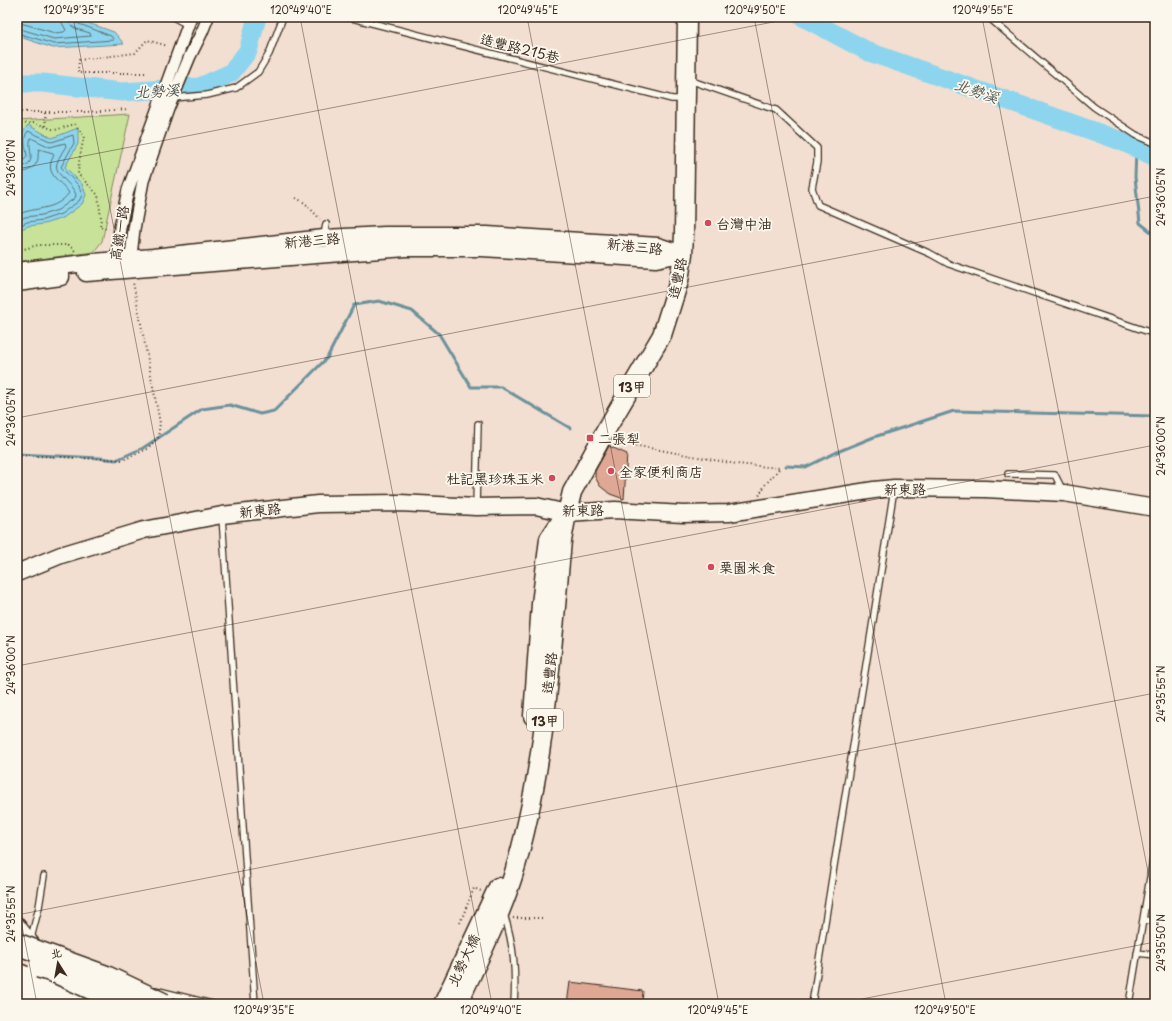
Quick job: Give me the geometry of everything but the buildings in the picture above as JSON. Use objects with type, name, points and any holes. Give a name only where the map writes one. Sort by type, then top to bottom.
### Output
[{"type":"highway","points":[[24,941],[105,976],[158,996]]},
{"type":"highway","points":[[17,959],[56,972],[125,1004]]},
{"type":"highway","points":[[17,974],[90,1004]]},
{"type":"highway","points":[[17,995],[44,1004]]},
{"type":"main road","name":"造豐路","points":[[496,912],[503,874],[516,823],[531,742],[541,604],[549,539],[567,513],[572,492],[606,430],[662,335],[679,281],[683,254],[687,99],[687,17]]},
{"type":"main road","name":"新港三路","points":[[17,271],[126,262],[153,257],[324,242],[385,235],[487,235],[658,246],[683,254]]},
{"type":"main road","name":"新港三路","points":[[17,283],[95,272],[126,262]]},
{"type":"main road","name":"新東路","points":[[17,573],[61,555],[144,530],[222,514],[318,504],[400,503],[476,506],[536,506],[567,513],[615,510],[683,514],[729,513],[894,488],[1064,493],[1155,508]]},
{"type":"main road","name":"北勢大橋","points":[[443,1004],[496,912]]},
{"type":"main road","name":"北勢大橋","points":[[458,1004],[496,912]]},
{"type":"street","name":"高鐵一路","points":[[162,109],[173,98],[208,17]]},
{"type":"street","name":"高鐵一路","points":[[126,262],[143,181],[175,58],[190,21]]},
{"type":"street","points":[[17,922],[24,941],[83,995],[102,1004]]},
{"type":"lane","points":[[173,17],[190,21]]},
{"type":"lane","points":[[173,98],[207,95],[236,88],[258,72],[269,54],[283,17]]},
{"type":"lane","name":"造豐路215巷","points":[[348,17],[672,99],[687,99]]},
{"type":"lane","points":[[988,17],[1094,107],[1136,135],[1155,143]]},
{"type":"lane","points":[[686,78],[776,110],[816,148],[817,162],[812,188],[818,205],[930,254],[949,264],[1155,334]]},
{"type":"lane","points":[[476,506],[478,424]]},
{"type":"lane","points":[[1008,474],[1055,475],[1064,493]]},
{"type":"lane","points":[[812,1004],[894,488]]},
{"type":"lane","points":[[222,514],[255,1004]]},
{"type":"lane","points":[[1129,1004],[1155,847]]},
{"type":"lane","points":[[24,941],[39,907],[44,876]]},
{"type":"lane","points":[[496,912],[513,948],[516,976],[514,1004]]},
{"type":"lane","points":[[1143,920],[1155,921]]},
{"type":"lane","points":[[1137,953],[1155,955]]},
{"type":"lane","points":[[48,962],[145,987]]},
{"type":"lane","points":[[158,996],[212,1004]]},
{"type":"path","points":[[145,73],[78,73],[79,60],[135,53],[147,40],[168,46]]},
{"type":"path","points":[[17,112],[45,113],[128,109]]},
{"type":"path","points":[[45,113],[46,127]]},
{"type":"path","points":[[17,124],[35,123],[55,130],[75,124],[84,136],[78,174],[98,195],[101,218],[100,227],[108,229]]},
{"type":"path","points":[[296,198],[305,203],[324,242]]},
{"type":"path","points":[[17,251],[38,245],[69,245],[77,253]]},
{"type":"path","points":[[17,455],[123,460],[147,449],[158,438],[160,423],[133,283],[126,262]]},
{"type":"path","points":[[606,430],[633,445],[736,464],[780,468],[766,485],[751,510]]},
{"type":"path","points":[[460,923],[474,888],[496,912],[542,918]]},
{"type":"green space","points":[[130,114],[102,241],[94,252],[17,262],[17,121]]},
{"type":"water","points":[[17,17],[71,17],[114,32],[124,44],[53,48],[17,36]]},
{"type":"water","points":[[28,125],[52,138],[78,128],[78,144],[65,167],[82,184],[86,195],[82,204],[63,218],[44,224],[28,226],[17,231],[17,159],[23,156],[21,139],[23,132]]},
{"type":"waterway","name":"北勢溪","points":[[17,83],[43,83],[122,92],[200,87],[231,73],[248,51],[257,17]]},
{"type":"waterway","name":"北勢溪","points":[[803,17],[869,52],[1121,141],[1155,157]]},
{"type":"waterway","points":[[1136,148],[1135,177],[1140,223],[1155,235]]},
{"type":"waterway","points":[[17,454],[116,460],[143,448],[202,409],[230,405],[260,414],[274,411],[327,358],[354,305],[379,301],[412,311],[439,334],[471,387],[501,387],[570,428]]},
{"type":"waterway","points":[[786,466],[806,467],[837,452],[874,437],[954,411],[1155,416]]},
{"type":"place","name":"台灣中油","points":[[708,223]]},
{"type":"place","name":"二張犁","points":[[590,438]]},
{"type":"place","name":"全家便利商店","points":[[611,471]]},
{"type":"place","name":"杜記黑珍珠玉米","points":[[552,478]]},
{"type":"place","name":"栗園米食","points":[[711,567]]}]
